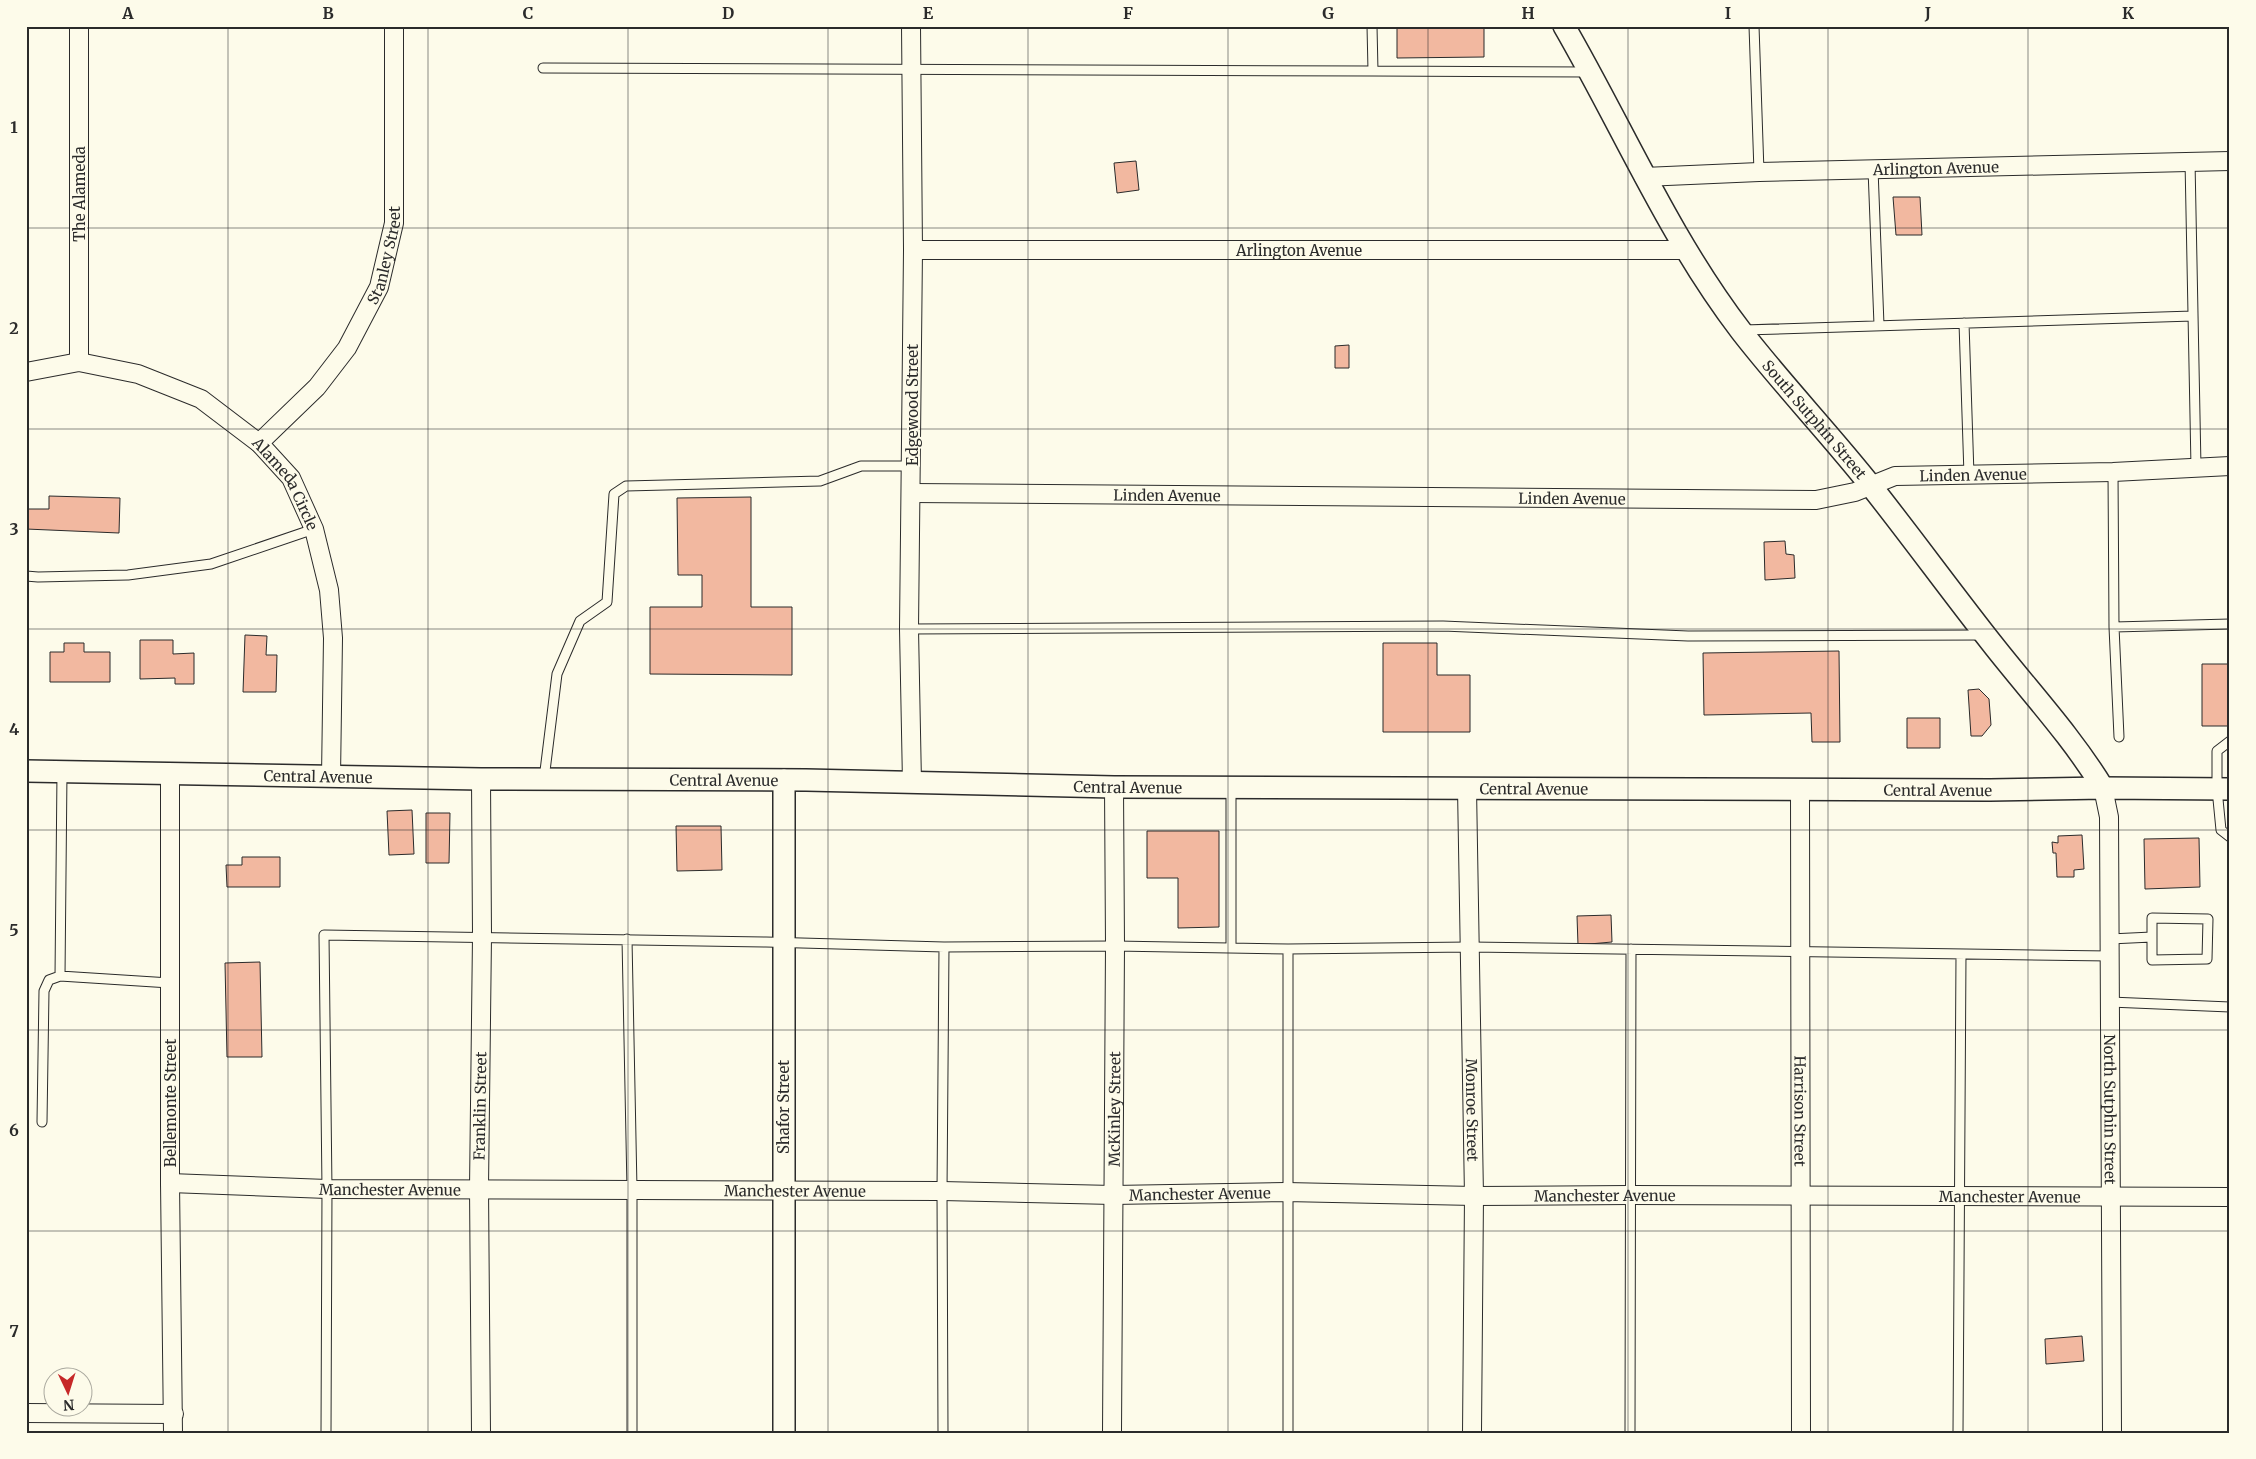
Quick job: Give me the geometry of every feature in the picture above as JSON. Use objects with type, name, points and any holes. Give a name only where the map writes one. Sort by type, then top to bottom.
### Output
[{"type":"street","name":"The Alameda","points":[[79,26],[79,362]]},
{"type":"street","name":"Stanley Street","points":[[259,443],[317,386],[347,348],[379,287],[394,223],[394,26]]},
{"type":"street","name":"Edgewood Street","points":[[911,26],[913,250],[909,629],[912,783]]},
{"type":"street","name":"South Sutphin Street","points":[[1564,26],[1644,177],[1686,250],[1740,330],[1870,485],[1985,635],[2087,763],[2102,788]]},
{"type":"street","name":"Arlington Avenue","points":[[1644,177],[1759,172],[2230,161]]},
{"type":"street","name":"Arlington Avenue","points":[[913,250],[1686,250]]},
{"type":"street","name":"Alameda Circle","points":[[26,372],[79,362],[138,374],[201,399],[259,443],[291,478],[314,529],[329,590],[332,638],[331,776]]},
{"type":"street","name":"Linden Avenue","points":[[911,493],[1816,500],[1855,492],[1895,476],[2113,472],[2230,466]]},
{"type":"street","name":"Central Avenue","points":[[26,771],[480,779],[784,780],[1114,787],[1800,790],[2223,789]]},
{"type":"street","name":"Bellemonte Street","points":[[170,774],[170,1183],[173,1433]]},
{"type":"street","name":"Franklin Street","points":[[480,779],[482,936],[479,1188],[481,1433]]},
{"type":"street","name":"Shafor Street","points":[[784,780],[782,942],[784,1433]]},
{"type":"street","name":"McKinley Street","points":[[1112,1433],[1114,787]]},
{"type":"street","name":"Monroe Street","points":[[1467,788],[1474,1196],[1472,1433]]},
{"type":"street","name":"North Sutphin Street","points":[[2102,788],[2109,817],[2112,1433]]},
{"type":"street","name":"Harrison Street","points":[[1800,790],[1801,1433]]},
{"type":"street","name":"Manchester Avenue","points":[[170,1183],[327,1189],[942,1191],[1114,1195],[1286,1192],[1474,1196],[2230,1198]]},
{"type":"street","points":[[26,1412],[174,1414]]},
{"type":"lane","points":[[1372,26],[1373,71]]},
{"type":"lane","points":[[1754,26],[1759,172]]},
{"type":"lane","points":[[543,68],[1590,72]]},
{"type":"lane","points":[[2190,162],[2196,468]]},
{"type":"lane","points":[[1873,170],[1879,325]]},
{"type":"lane","points":[[1740,330],[2193,316]]},
{"type":"lane","points":[[1964,323],[1969,476]]},
{"type":"lane","points":[[544,779],[558,674],[580,621],[607,602],[614,494],[626,486],[820,481],[861,466],[912,466]]},
{"type":"lane","points":[[2113,472],[2114,627],[2120,737]]},
{"type":"lane","points":[[26,576],[38,578],[128,575],[211,564],[314,529]]},
{"type":"lane","points":[[2114,627],[2230,624]]},
{"type":"lane","points":[[909,629],[1443,626],[1688,636],[1985,635]]},
{"type":"lane","points":[[2230,741],[2217,751],[2223,789],[2221,830],[2230,837]]},
{"type":"lane","points":[[60,976],[62,772]]},
{"type":"lane","points":[[1231,787],[1231,948]]},
{"type":"lane","points":[[2152,918],[2208,919],[2207,959],[2152,960],[2152,937],[2152,918]]},
{"type":"lane","points":[[326,1433],[327,1189],[324,935],[482,936],[944,947],[1115,946],[1288,949],[1470,947],[1961,955],[2110,948],[2152,937]]},
{"type":"lane","points":[[628,939],[632,1189],[632,1433]]},
{"type":"lane","points":[[943,1433],[944,947]]},
{"type":"lane","points":[[1288,949],[1286,1192],[1288,1433]]},
{"type":"lane","points":[[1630,1433],[1631,949]]},
{"type":"lane","points":[[1958,1433],[1961,955]]},
{"type":"lane","points":[[42,1122],[44,991],[49,980],[60,976],[170,983]]},
{"type":"lane","points":[[2110,1002],[2230,1007]]},
{"type":"building","points":[[1397,26],[1484,26],[1484,57],[1397,58]]},
{"type":"building","points":[[1136,161],[1139,190],[1117,193],[1114,163]]},
{"type":"building","points":[[1893,197],[1920,197],[1922,235],[1896,235]]},
{"type":"building","points":[[1349,345],[1349,368],[1335,368],[1335,346]]},
{"type":"building","points":[[49,496],[120,498],[119,533],[26,529],[26,509],[49,509]]},
{"type":"building","points":[[751,497],[751,607],[792,607],[792,675],[650,674],[650,607],[702,607],[702,575],[678,575],[677,498]]},
{"type":"building","points":[[1785,541],[1786,554],[1794,555],[1795,578],[1765,580],[1764,542]]},
{"type":"building","points":[[245,635],[267,636],[266,655],[277,655],[276,692],[243,692]]},
{"type":"building","points":[[140,640],[173,640],[173,654],[194,653],[194,684],[175,684],[175,678],[140,679]]},
{"type":"building","points":[[64,643],[84,643],[84,652],[110,652],[110,682],[50,682],[50,652],[64,652]]},
{"type":"building","points":[[1383,643],[1437,643],[1437,675],[1470,675],[1470,732],[1383,732]]},
{"type":"building","points":[[1839,651],[1840,742],[1812,742],[1811,713],[1704,715],[1703,653]]},
{"type":"building","points":[[2202,664],[2230,664],[2230,726],[2202,726]]},
{"type":"building","points":[[1979,689],[1989,699],[1991,725],[1982,736],[1971,736],[1968,690]]},
{"type":"building","points":[[1907,718],[1940,718],[1940,748],[1907,748]]},
{"type":"building","points":[[412,810],[414,854],[389,855],[387,811]]},
{"type":"building","points":[[426,813],[450,813],[449,863],[426,863]]},
{"type":"building","points":[[676,826],[721,826],[722,870],[677,871]]},
{"type":"building","points":[[1147,831],[1219,831],[1219,927],[1178,928],[1178,878],[1147,878]]},
{"type":"building","points":[[2082,835],[2084,869],[2074,870],[2074,877],[2057,877],[2056,853],[2053,853],[2052,842],[2058,843],[2058,836]]},
{"type":"building","points":[[2199,838],[2200,887],[2145,889],[2144,839]]},
{"type":"building","points":[[242,857],[280,857],[280,887],[227,887],[226,865],[242,865]]},
{"type":"building","points":[[1611,915],[1612,942],[1578,945],[1577,916]]},
{"type":"building","points":[[260,962],[262,1057],[227,1057],[225,963]]},
{"type":"building","points":[[2082,1336],[2084,1361],[2046,1364],[2045,1339]]}]
